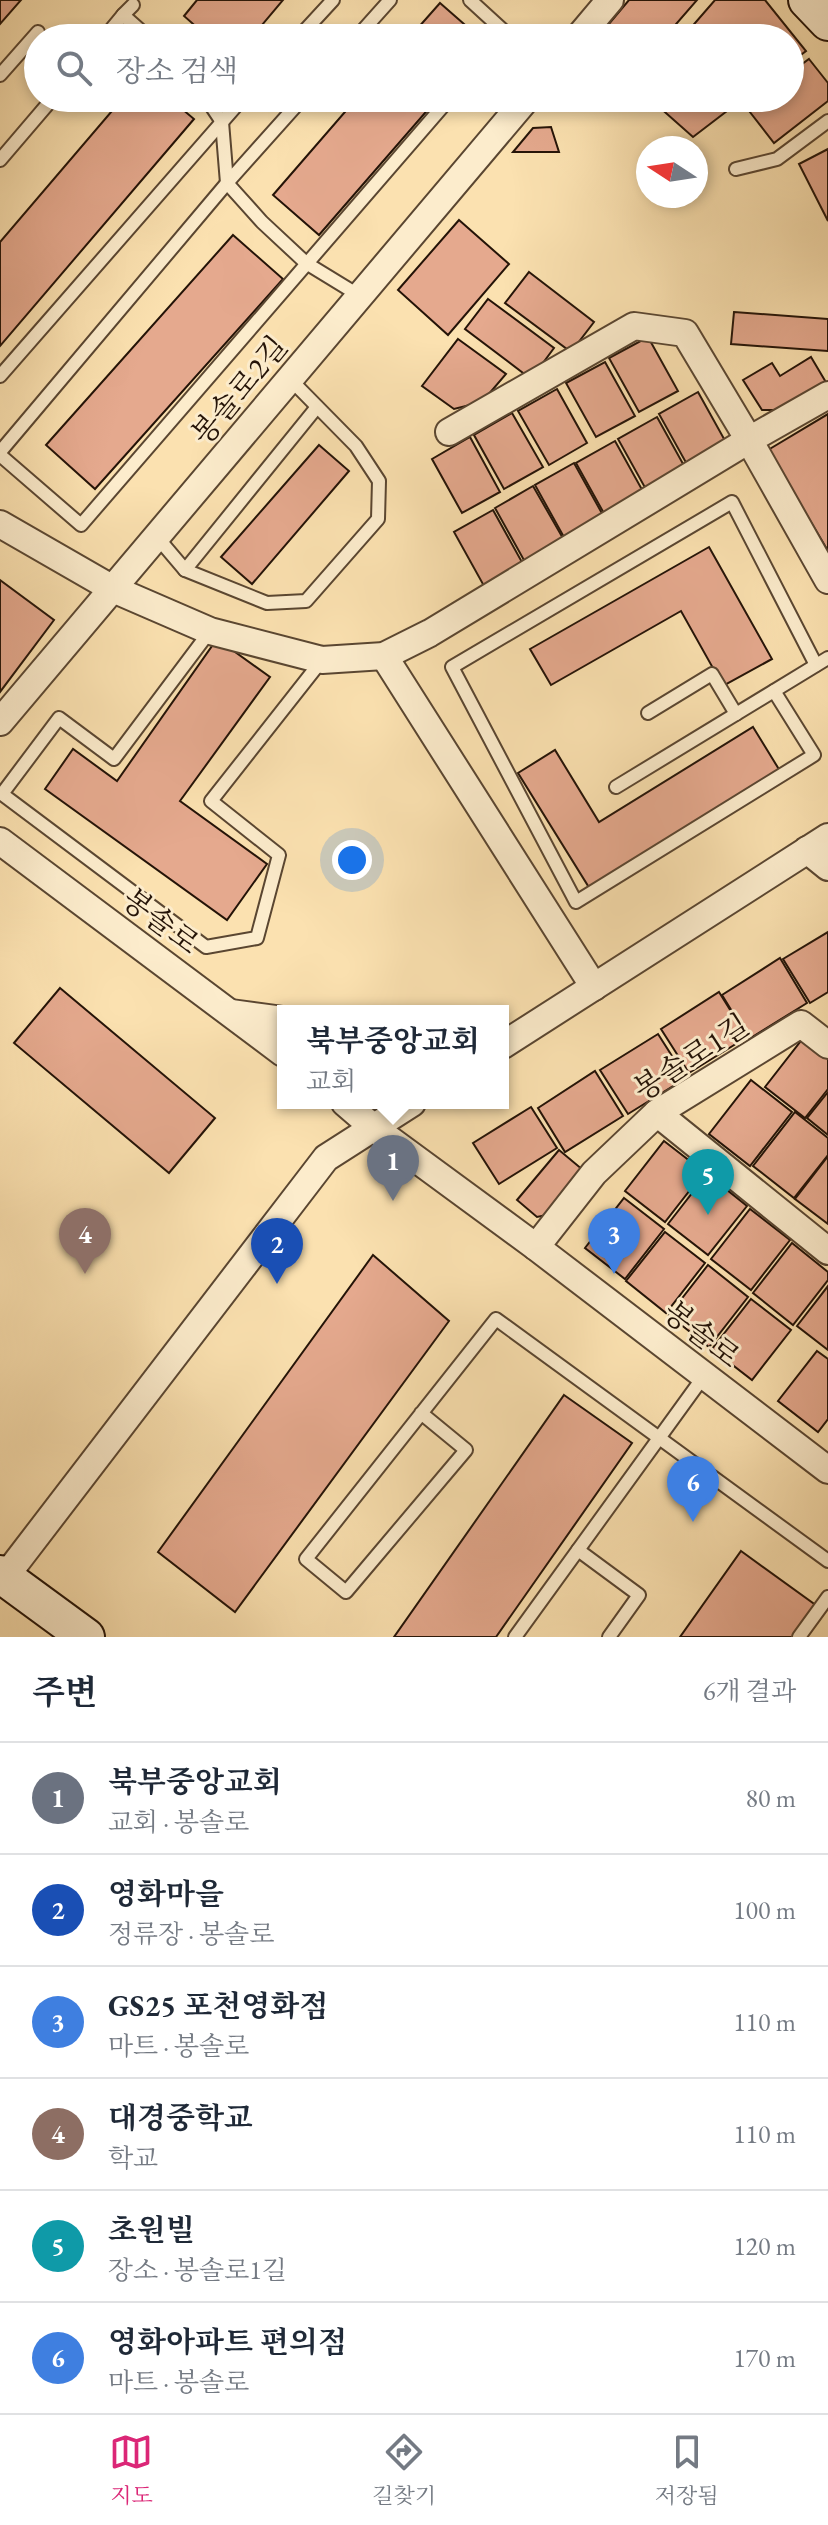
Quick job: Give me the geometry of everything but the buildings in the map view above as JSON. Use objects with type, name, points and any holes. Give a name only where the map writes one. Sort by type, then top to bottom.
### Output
[{"type":"main road","points":[[807,0],[828,22]]},
{"type":"main road","points":[[2,1576],[86,1637]]},
{"type":"street","points":[[590,24],[610,0]]},
{"type":"street","name":"봉솔로2길","points":[[0,722],[515,112]]},
{"type":"street","points":[[449,432],[634,326],[685,333],[828,580]]},
{"type":"street","points":[[0,524],[113,589],[210,631],[322,660],[384,656],[430,633],[828,395]]},
{"type":"street","points":[[384,656],[594,987]]},
{"type":"street","name":"봉솔로","points":[[0,841],[277,1048]]},
{"type":"street","points":[[509,1040],[818,843],[828,867]]},
{"type":"street","points":[[230,1013],[277,1019]]},
{"type":"street","name":"봉솔로1길","points":[[536,1247],[594,1173],[657,1113],[801,1024],[828,1045]]},
{"type":"street","name":"봉솔로","points":[[352,1109],[828,1470]]},
{"type":"street","points":[[2,1576],[326,1158],[403,1109]]},
{"type":"street","points":[[657,1113],[828,1251]]},
{"type":"lane","points":[[311,24],[333,0]]},
{"type":"lane","points":[[369,24],[390,0]]},
{"type":"lane","points":[[470,0],[496,24]]},
{"type":"lane","points":[[115,24],[130,5],[141,24]]},
{"type":"lane","points":[[0,75],[24,48]]},
{"type":"lane","points":[[0,160],[41,112]]},
{"type":"lane","points":[[215,112],[222,122],[227,183],[262,222],[306,263],[360,296]]},
{"type":"lane","points":[[0,376],[231,112]]},
{"type":"lane","points":[[290,112],[227,183],[0,454],[81,525],[438,112]]},
{"type":"lane","points":[[736,169],[777,159],[828,121]]},
{"type":"lane","points":[[157,537],[185,570],[267,603],[306,601],[378,519],[379,481],[356,446],[290,379]]},
{"type":"lane","points":[[185,570],[317,407]]},
{"type":"lane","points":[[616,787],[822,661],[732,502],[452,667],[576,902],[814,755],[774,691]]},
{"type":"lane","points":[[210,631],[114,759],[59,718],[2,794],[206,947],[257,938],[279,855],[211,801],[322,660]]},
{"type":"lane","points":[[648,713],[712,674],[736,714]]},
{"type":"lane","points":[[421,1413],[466,1450],[346,1592],[306,1559],[421,1413],[496,1319],[828,1561]]},
{"type":"lane","points":[[515,1637],[704,1376]]},
{"type":"lane","points":[[578,1550],[639,1595],[609,1637]]},
{"type":"lane","points":[[799,1637],[828,1597]]},
{"type":"place","name":"북부중앙교회","points":[[393,1201]]},
{"type":"place","name":"초원빌","points":[[708,1215]]},
{"type":"place","name":"대경중학교","points":[[85,1274]]},
{"type":"place","name":"GS25 포천영화점","points":[[614,1274]]},
{"type":"place","name":"영화마을","points":[[277,1284]]},
{"type":"place","name":"영화아파트 편의점","points":[[693,1522]]}]
